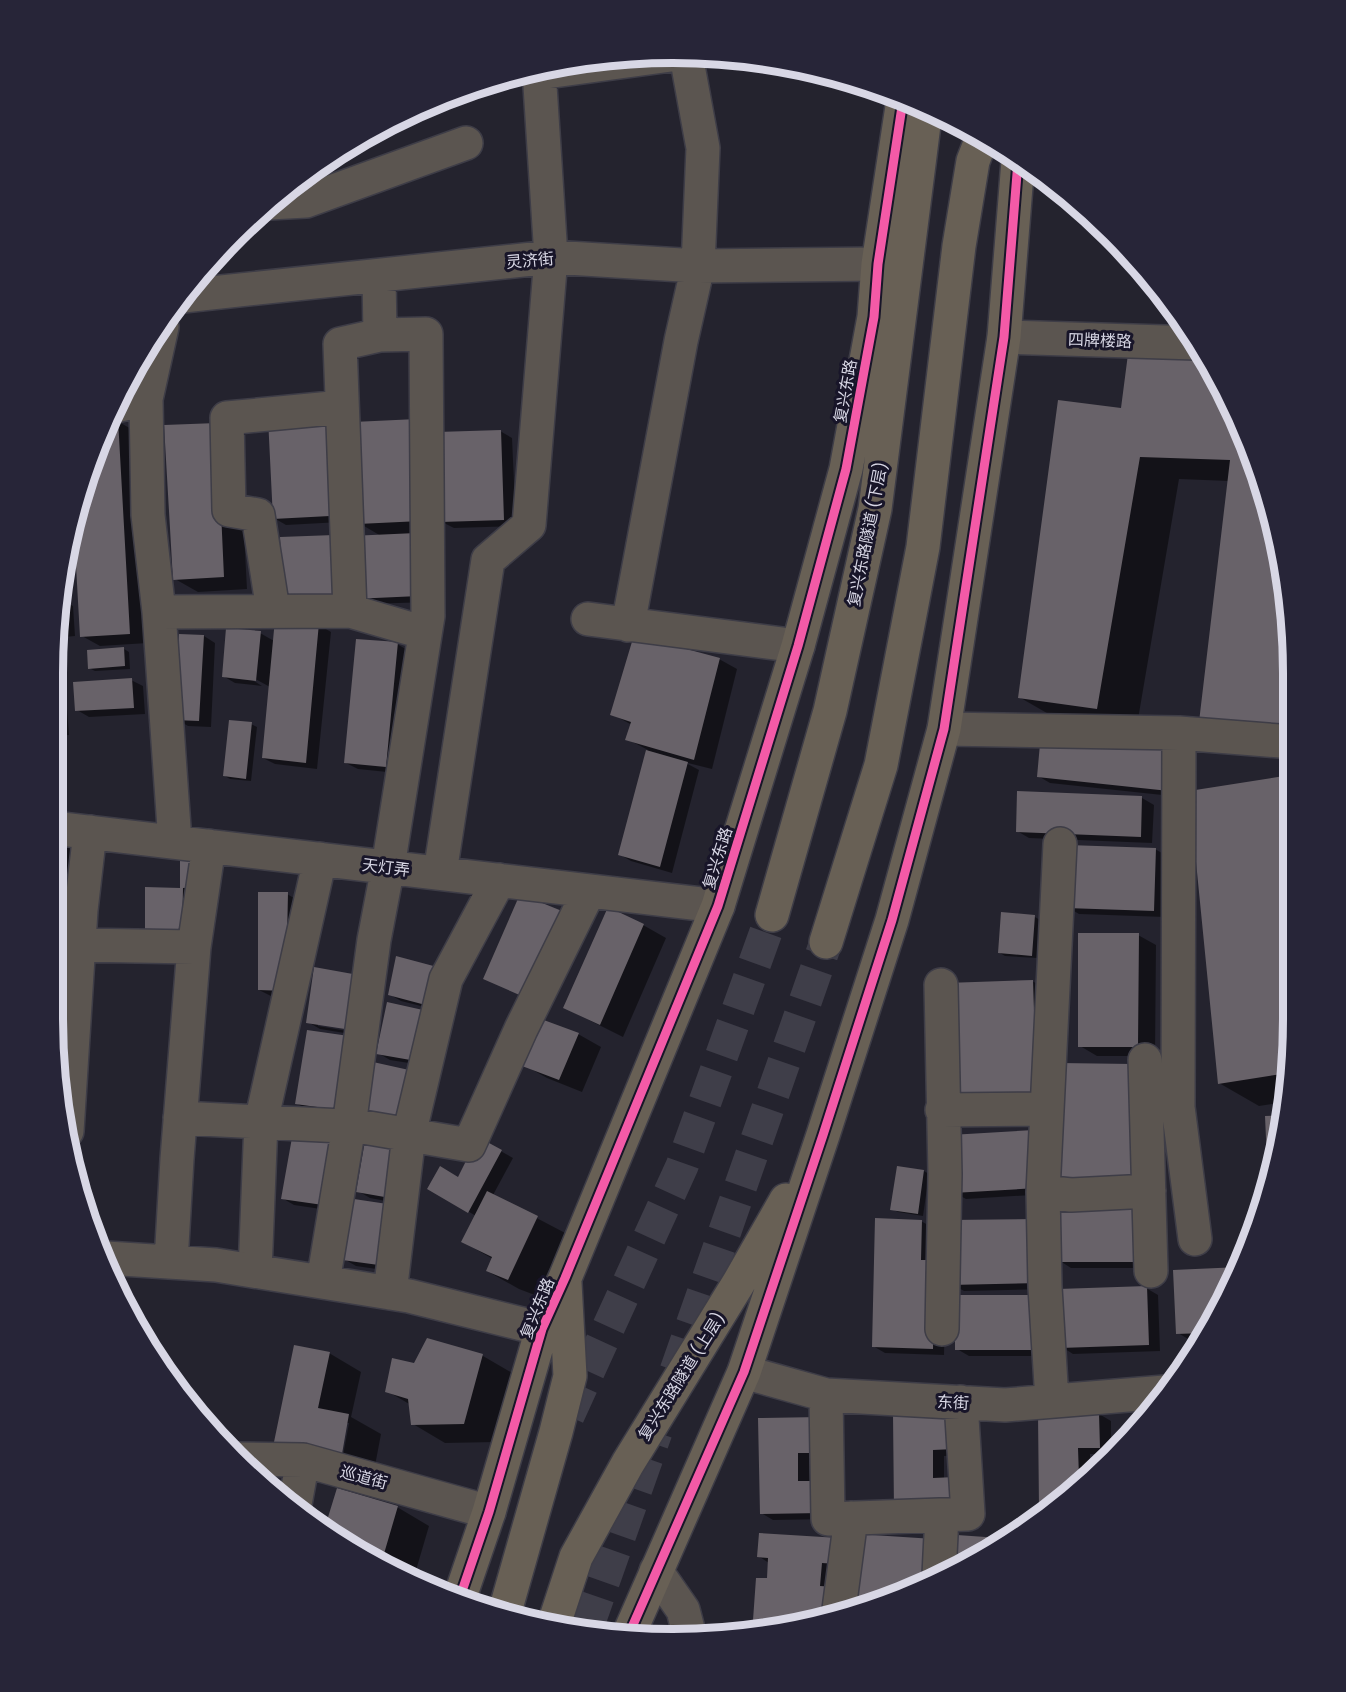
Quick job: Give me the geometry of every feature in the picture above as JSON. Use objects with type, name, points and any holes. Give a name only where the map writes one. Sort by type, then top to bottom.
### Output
[{"type":"main road","name":"复兴东路","points":[[462,1591],[489,1512],[542,1329],[718,906],[798,646],[846,469],[874,317],[878,264],[902,107]]},
{"type":"main road","name":"复兴东路隧道 (下层)","points":[[772,915],[830,711],[875,509],[925,118]]},
{"type":"main road","points":[[826,942],[884,753],[923,547],[958,246],[973,160],[979,146]]},
{"type":"main road","points":[[632,1628],[744,1372],[892,920],[945,729],[1004,337],[1017,170]]},
{"type":"main road","name":"复兴东路隧道 (上层)","points":[[556,1617],[576,1557],[593,1526],[628,1463],[738,1284],[823,1135]]},
{"type":"main road","points":[[507,1606],[570,1376],[565,1278]]},
{"type":"street","points":[[628,625],[681,341],[698,266],[703,148],[688,63]]},
{"type":"street","points":[[440,873],[488,560],[529,525],[551,257],[539,78]]},
{"type":"street","points":[[286,202],[306,201],[466,143]]},
{"type":"street","name":"灵济街","points":[[195,295],[551,257],[698,266],[878,264]]},
{"type":"street","points":[[379,276],[380,335]]},
{"type":"street","points":[[323,1282],[349,1126],[374,940],[388,867],[428,616],[426,334],[380,335],[340,344],[350,612]]},
{"type":"street","name":"四牌楼路","points":[[1004,337],[1185,343]]},
{"type":"street","points":[[146,367],[131,403],[148,515],[159,612],[175,842]]},
{"type":"street","points":[[273,610],[258,515],[229,510],[227,418],[342,407]]},
{"type":"street","points":[[159,612],[273,610],[350,612],[425,633]]},
{"type":"street","points":[[588,619],[798,646]]},
{"type":"street","points":[[945,729],[1179,733],[1283,741]]},
{"type":"street","points":[[1179,733],[1178,1107],[1195,1239]]},
{"type":"street","name":"天灯弄","points":[[63,829],[718,906]]},
{"type":"street","points":[[69,1103],[79,945],[67,909],[90,832]]},
{"type":"street","points":[[1052,1401],[1045,1287],[1043,1192],[1060,844]]},
{"type":"street","points":[[171,1262],[180,1118],[195,947],[209,846]]},
{"type":"street","points":[[255,1271],[261,1122],[320,860]]},
{"type":"street","points":[[390,1293],[410,1135],[446,979],[499,880]]},
{"type":"street","points":[[180,1118],[349,1126],[469,1145],[521,1029],[589,891]]},
{"type":"street","points":[[79,945],[195,947]]},
{"type":"street","points":[[941,986],[945,1174],[942,1329]]},
{"type":"street","points":[[1145,1060],[1151,1270]]},
{"type":"street","points":[[942,1110],[1047,1109]]},
{"type":"street","points":[[1043,1192],[1071,1195],[1149,1191]]},
{"type":"street","points":[[112,1258],[216,1265],[409,1296],[542,1329]]},
{"type":"street","name":"东街","points":[[744,1372],[826,1395],[1005,1405],[1155,1393]]},
{"type":"street","points":[[826,1395],[828,1519],[968,1514],[961,1402]]},
{"type":"street","name":"巡道街","points":[[252,1459],[303,1460],[489,1512]]},
{"type":"street","points":[[296,1498],[303,1460]]},
{"type":"street","points":[[939,1568],[942,1515]]},
{"type":"street","points":[[840,1606],[851,1518]]},
{"type":"street","points":[[656,1571],[683,1610],[688,1629]]},
{"type":"building","points":[[1128,354],[1194,357],[1220,403],[1251,477],[1271,554],[1282,633],[1283,736],[1199,722],[1230,460],[1140,457],[1097,709],[1018,698],[1058,400],[1121,408]]},
{"type":"building","points":[[326,415],[330,516],[273,519],[268,418]]},
{"type":"building","points":[[417,419],[421,521],[358,524],[353,422]]},
{"type":"building","points":[[118,420],[130,634],[80,637],[75,553],[95,477]]},
{"type":"building","points":[[217,423],[224,577],[173,580],[164,425]]},
{"type":"building","points":[[501,430],[504,520],[441,522],[437,432]]},
{"type":"building","points":[[416,533],[419,596],[353,599],[350,536]]},
{"type":"building","points":[[334,535],[337,594],[283,596],[280,537]]},
{"type":"building","points":[[275,619],[319,623],[306,763],[262,758]]},
{"type":"building","points":[[226,628],[261,631],[256,681],[222,677]]},
{"type":"building","points":[[179,634],[204,635],[199,721],[174,720]]},
{"type":"building","points":[[634,635],[720,658],[694,760],[625,740],[631,722],[610,715]]},
{"type":"building","points":[[356,639],[398,642],[386,767],[344,763]]},
{"type":"building","points":[[124,647],[125,666],[88,669],[87,650]]},
{"type":"building","points":[[132,678],[134,708],[75,711],[73,682]]},
{"type":"building","points":[[229,720],[252,722],[246,779],[223,776]]},
{"type":"building","points":[[1041,733],[1174,746],[1169,791],[1037,777]]},
{"type":"building","points":[[646,750],[688,762],[660,867],[618,855]]},
{"type":"building","points":[[1283,776],[1283,1019],[1280,1074],[1218,1084],[1189,791]]},
{"type":"building","points":[[1017,791],[1142,796],[1141,837],[1016,832]]},
{"type":"building","points":[[63,839],[66,839],[65,892],[63,892]]},
{"type":"building","points":[[1068,845],[1156,848],[1154,911],[1066,908]]},
{"type":"building","points":[[180,851],[197,851],[196,887],[183,888],[182,939],[145,938],[145,887],[180,888]]},
{"type":"building","points":[[258,892],[288,892],[286,991],[258,990]]},
{"type":"building","points":[[520,894],[562,911],[524,997],[483,979]]},
{"type":"building","points":[[608,907],[644,924],[600,1025],[563,1008]]},
{"type":"building","points":[[1001,912],[1035,915],[1032,956],[998,953]]},
{"type":"building","points":[[63,923],[65,923],[63,962]]},
{"type":"building","points":[[1078,933],[1139,933],[1138,1047],[1078,1047]]},
{"type":"building","points":[[396,956],[441,968],[433,1007],[388,995]]},
{"type":"building","points":[[314,967],[364,976],[358,1031],[306,1023]]},
{"type":"building","points":[[1033,980],[1037,1103],[951,1106],[946,983]]},
{"type":"building","points":[[387,1002],[432,1012],[422,1062],[376,1054]]},
{"type":"building","points":[[541,1019],[579,1033],[559,1080],[522,1066]]},
{"type":"building","points":[[307,1030],[356,1037],[347,1111],[295,1104]]},
{"type":"building","points":[[373,1062],[418,1072],[408,1123],[365,1114]]},
{"type":"building","points":[[1059,1063],[1133,1064],[1133,1182],[1059,1182]]},
{"type":"building","points":[[1275,1115],[1267,1156],[1265,1116]]},
{"type":"building","points":[[1034,1130],[1037,1188],[953,1193],[950,1135]]},
{"type":"building","points":[[293,1132],[339,1138],[330,1206],[281,1199]]},
{"type":"building","points":[[366,1135],[405,1141],[396,1199],[356,1192]]},
{"type":"building","points":[[478,1137],[502,1150],[468,1213],[427,1189],[440,1166],[458,1177]]},
{"type":"building","points":[[897,1166],[924,1170],[918,1214],[890,1210]]},
{"type":"building","points":[[487,1191],[538,1216],[508,1280],[486,1271],[492,1257],[461,1242]]},
{"type":"building","points":[[354,1199],[394,1205],[386,1266],[342,1260]]},
{"type":"building","points":[[1142,1199],[1142,1262],[1058,1262],[1058,1200]]},
{"type":"building","points":[[875,1218],[922,1220],[921,1260],[931,1260],[934,1301],[933,1349],[872,1347]]},
{"type":"building","points":[[1039,1219],[1040,1283],[950,1285],[949,1220]]},
{"type":"building","points":[[1230,1267],[1195,1333],[1176,1334],[1173,1270]]},
{"type":"building","points":[[1147,1286],[1149,1345],[1060,1348],[1058,1289]]},
{"type":"building","points":[[955,1295],[1039,1295],[1040,1350],[955,1350]]},
{"type":"building","points":[[427,1338],[483,1354],[464,1424],[411,1425],[408,1399],[385,1392],[392,1358],[414,1363]]},
{"type":"building","points":[[294,1345],[330,1352],[318,1408],[349,1414],[342,1454],[274,1442]]},
{"type":"building","points":[[954,1413],[955,1449],[933,1450],[933,1478],[955,1477],[956,1510],[894,1511],[893,1414]]},
{"type":"building","points":[[1099,1413],[1100,1448],[1078,1448],[1079,1474],[1039,1507],[1038,1414]]},
{"type":"building","points":[[820,1417],[820,1453],[798,1453],[798,1481],[821,1481],[821,1513],[760,1514],[758,1418]]},
{"type":"building","points":[[337,1488],[398,1506],[384,1555],[327,1521]]},
{"type":"building","points":[[759,1533],[839,1538],[837,1564],[822,1563],[820,1586],[835,1587],[834,1607],[763,1622],[753,1620],[756,1578],[767,1578],[768,1558],[757,1557]]},
{"type":"building","points":[[857,1534],[934,1539],[932,1571],[852,1602]]},
{"type":"building","points":[[957,1535],[993,1538],[978,1547],[956,1559]]},
{"type":"tunnel","points":[[568,1416],[682,1166],[772,915]]},
{"type":"tunnel","points":[[676,1371],[826,942]]},
{"type":"tunnel","points":[[589,1623],[656,1432]]},
{"type":"cycle path","points":[[462,1591],[489,1512],[542,1329],[718,906],[798,646],[846,469],[874,317],[878,264],[902,107]]},
{"type":"cycle path","points":[[632,1628],[744,1372],[892,920],[944,729],[1004,337],[1017,170]]}]
